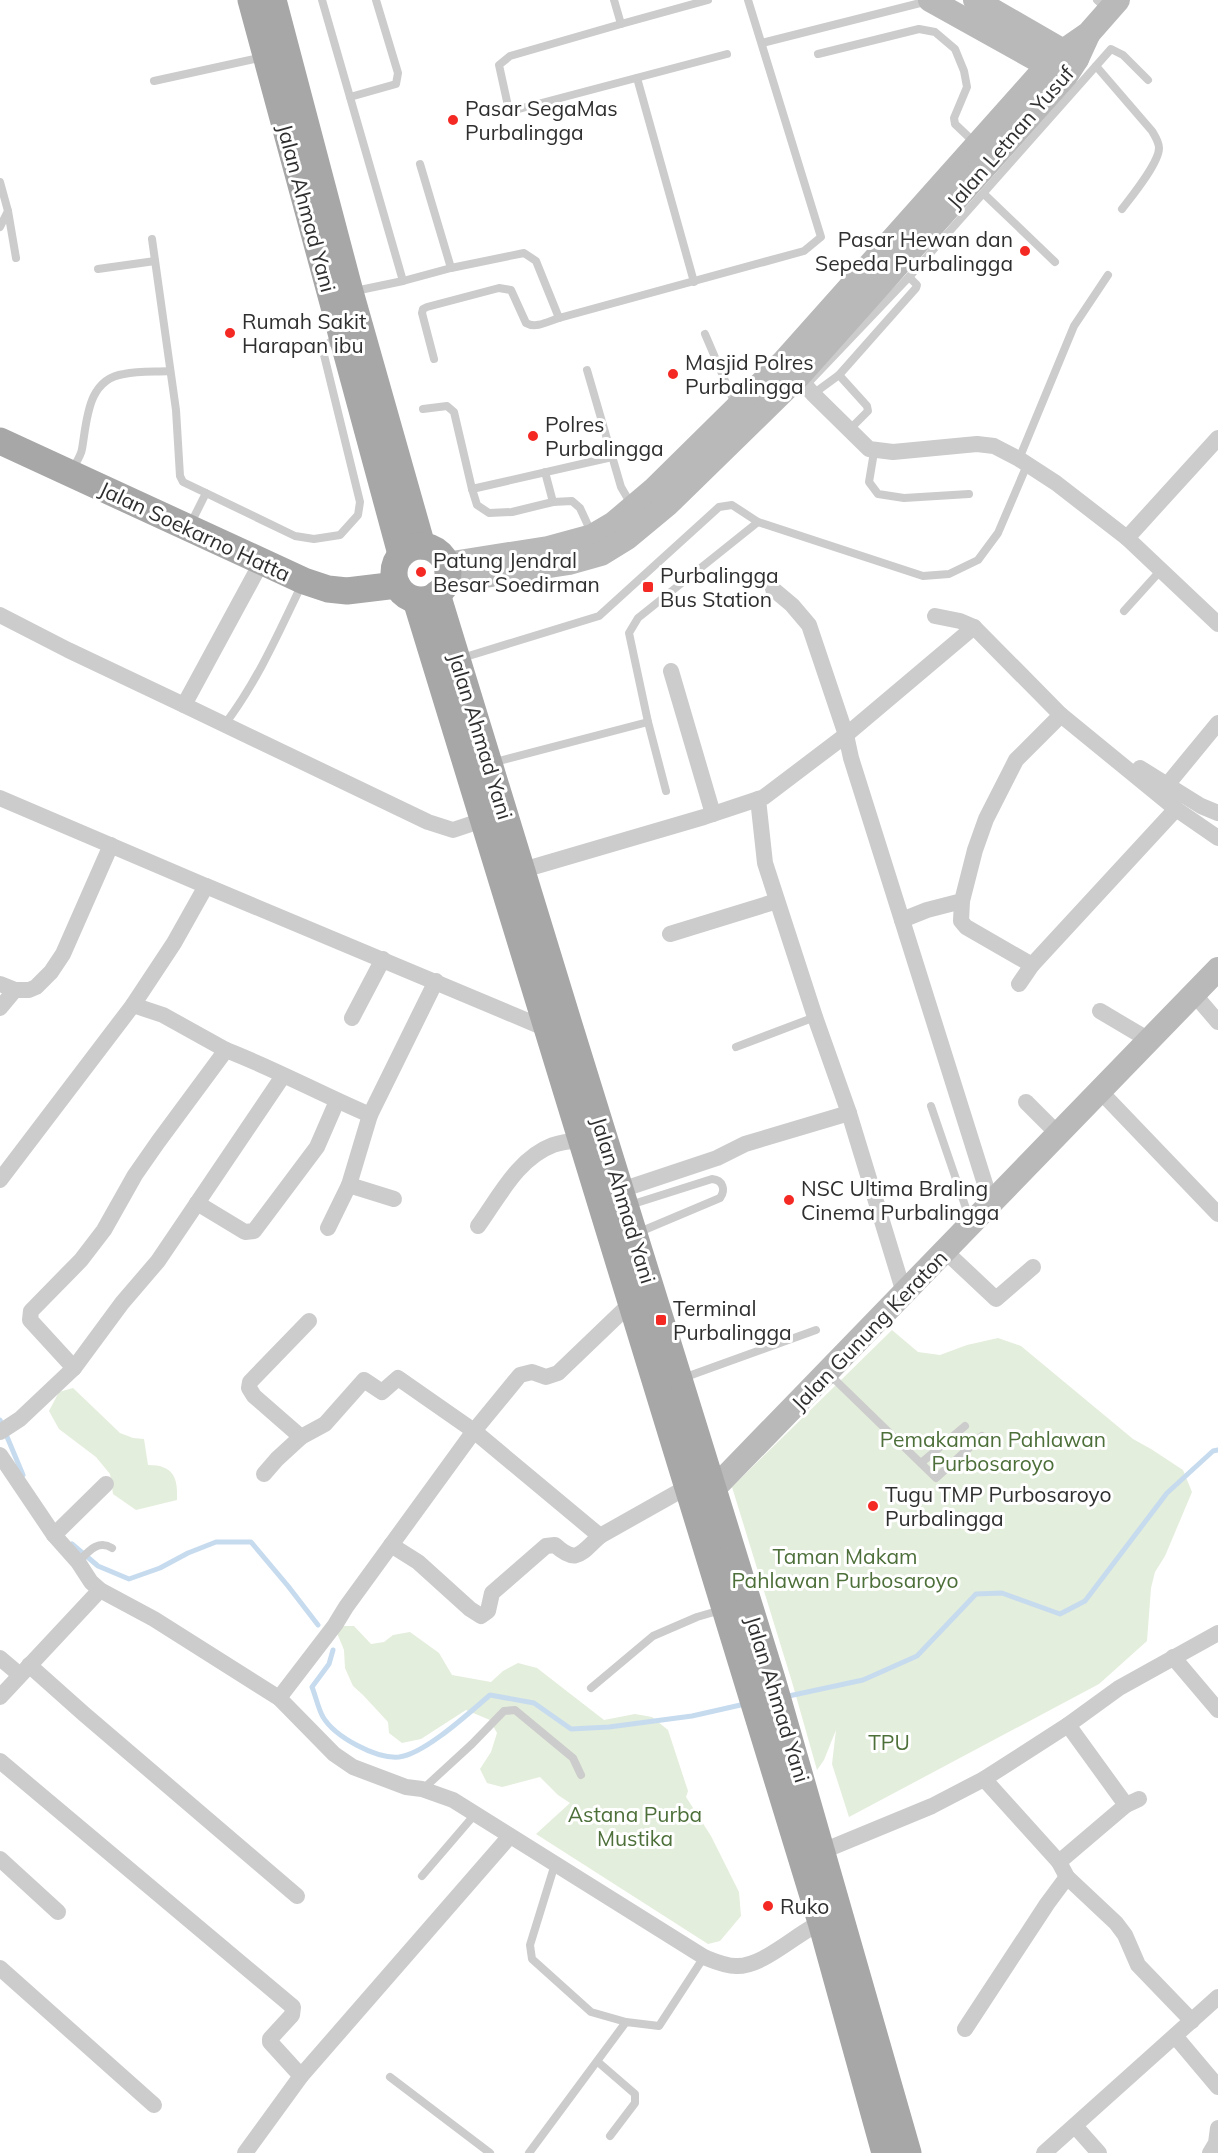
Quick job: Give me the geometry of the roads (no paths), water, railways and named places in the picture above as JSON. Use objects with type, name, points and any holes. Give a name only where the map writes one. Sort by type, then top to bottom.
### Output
[{"type":"main road","name":"Jalan Ahmad Yani","points":[[251,0],[340,294],[411,550]]},
{"type":"main road","name":"Jalan Ahmad Yani","points":[[273,0],[340,294],[342,335],[411,550]]},
{"type":"main road","name":"Jalan Soekarno Hatta","points":[[0,441],[77,461],[191,522],[261,563],[304,581],[328,589],[347,591],[428,585]]},
{"type":"main road","points":[[411,550],[437,551],[428,585],[394,572],[397,560],[411,550]]},
{"type":"main road","name":"Jalan Ahmad Yani","points":[[428,585],[458,659],[479,766],[483,820],[558,1028],[617,1204],[624,1238],[631,1304],[764,1694],[830,1918],[908,2153]]},
{"type":"main road","name":"Jalan Ahmad Yani","points":[[428,585],[479,766],[522,870],[581,1140],[617,1204]]},
{"type":"main road","name":"Jalan Ahmad Yani","points":[[624,1238],[680,1379],[698,1495],[725,1609],[764,1694],[823,1851],[830,1918],[885,2153]]},
{"type":"street","points":[[931,0],[1070,64]]},
{"type":"street","points":[[975,0],[1070,64]]},
{"type":"street","name":"Jalan Letnan Yusuf","points":[[428,585],[548,548],[597,545],[627,537],[668,504],[800,379],[1070,64],[1108,4]]},
{"type":"street","name":"Jalan Letnan Yusuf","points":[[597,545],[614,522],[653,490],[736,408],[800,379],[976,144],[1070,64]]},
{"type":"street","points":[[800,379],[869,449],[893,452],[977,444],[994,446],[1023,462],[1056,483],[1127,538],[1218,624]]},
{"type":"street","points":[[1127,538],[1218,438]]},
{"type":"street","points":[[184,705],[261,563]]},
{"type":"street","points":[[773,589],[792,605],[808,625],[846,735],[851,758],[991,1203]]},
{"type":"street","points":[[0,615],[68,650],[428,822],[453,830],[483,820]]},
{"type":"street","points":[[934,616],[960,621],[974,627],[1061,715],[1176,809],[1218,838]]},
{"type":"street","points":[[522,870],[764,797],[846,735],[974,627]]},
{"type":"street","points":[[1009,645],[1082,721],[1142,770],[1218,814]]},
{"type":"street","points":[[671,671],[713,814]]},
{"type":"street","points":[[1032,965],[966,927],[961,921],[962,901],[975,850],[986,819],[1016,760],[1061,715]]},
{"type":"street","points":[[1167,785],[1218,723]]},
{"type":"street","points":[[0,798],[436,981],[558,1028]]},
{"type":"street","points":[[758,799],[765,863],[849,1113],[904,1293]]},
{"type":"street","points":[[1019,984],[1032,965],[1176,809]]},
{"type":"street","points":[[0,1008],[7,987],[29,990],[36,987],[51,972],[63,954],[111,845]]},
{"type":"street","points":[[0,1180],[133,1005],[174,943],[206,886]]},
{"type":"street","points":[[670,934],[777,901]]},
{"type":"street","points":[[902,920],[927,910],[962,901]]},
{"type":"street","points":[[352,1018],[383,959]]},
{"type":"street","name":"Jalan Gunung Keraton","points":[[698,1495],[828,1372],[1218,969]]},
{"type":"street","points":[[328,1228],[349,1185],[370,1115],[436,981]]},
{"type":"street","points":[[1194,994],[1218,1022]]},
{"type":"street","points":[[133,1005],[163,1015],[226,1050],[263,1064],[283,1076],[370,1115]]},
{"type":"street","points":[[1100,1011],[1149,1040]]},
{"type":"street","points":[[74,1368],[30,1320],[31,1311],[81,1260],[98,1238],[158,1142],[226,1050]]},
{"type":"street","points":[[0,1432],[20,1419],[74,1368],[122,1303],[158,1261],[283,1076]]},
{"type":"street","points":[[1100,1091],[1218,1214]]},
{"type":"street","points":[[197,1203],[245,1232],[254,1231],[317,1147],[337,1101]]},
{"type":"street","points":[[1026,1101],[1058,1134]]},
{"type":"street","points":[[617,1204],[745,1144],[849,1113]]},
{"type":"street","points":[[478,1226],[516,1172],[531,1157],[554,1145],[581,1140]]},
{"type":"street","points":[[349,1185],[394,1199]]},
{"type":"street","points":[[945,1251],[996,1299],[1033,1267]]},
{"type":"street","points":[[279,1698],[474,1431],[520,1375],[532,1372],[546,1377],[558,1373],[631,1304]]},
{"type":"street","points":[[301,1437],[250,1391],[249,1382],[309,1321]]},
{"type":"street","points":[[264,1474],[301,1437],[325,1424],[364,1380],[382,1392],[398,1378],[474,1431],[600,1536]]},
{"type":"street","points":[[0,1455],[83,1558],[91,1582],[100,1590],[154,1619],[279,1698],[334,1754],[353,1767],[406,1787],[422,1789],[453,1800],[704,1957],[726,1965],[737,1967],[764,1959],[830,1918]]},
{"type":"street","points":[[59,1531],[106,1484]]},
{"type":"street","points":[[391,1545],[418,1562],[470,1609],[481,1616],[488,1611],[492,1593],[546,1546],[555,1545],[564,1554],[572,1557],[579,1554],[600,1536],[698,1495]]},
{"type":"street","points":[[0,1697],[100,1590]]},
{"type":"street","points":[[823,1851],[932,1806],[984,1779],[1119,1689],[1218,1633]]},
{"type":"street","points":[[1173,1657],[1218,1710]]},
{"type":"street","points":[[0,1658],[24,1670],[84,1714],[297,1896]]},
{"type":"street","points":[[1059,1862],[1133,1802],[1068,1725]]},
{"type":"street","points":[[0,1761],[293,2007],[292,2015],[270,2038],[270,2042],[301,2076]]},
{"type":"street","points":[[984,1779],[1059,1862],[1067,1877],[1116,1923],[1125,1935],[1138,1965],[1192,2021]]},
{"type":"street","points":[[245,2153],[301,2076],[510,1836]]},
{"type":"street","points":[[0,1859],[58,1912]]},
{"type":"street","points":[[965,2029],[1067,1877]]},
{"type":"street","points":[[0,1968],[154,2106]]},
{"type":"street","points":[[1044,2153],[1218,1997]]},
{"type":"street","points":[[1175,2036],[1218,2086]]},
{"type":"street","points":[[1075,2126],[1099,2153]]},
{"type":"street","points":[[1210,2153],[1216,2143],[1218,2128]]},
{"type":"lane","points":[[322,0],[402,281]]},
{"type":"lane","points":[[350,97],[396,84],[398,73],[376,0]]},
{"type":"lane","points":[[614,0],[621,24]]},
{"type":"lane","points":[[708,0],[510,56],[499,65],[508,106],[515,110],[727,54]]},
{"type":"lane","points":[[434,359],[422,313],[427,307],[506,288],[511,290],[526,323],[534,326],[804,251],[821,237],[748,0]]},
{"type":"lane","points":[[762,43],[931,0]]},
{"type":"lane","points":[[818,54],[919,29],[935,32],[955,49],[964,71],[967,87],[954,118],[955,123],[976,144]]},
{"type":"lane","points":[[800,379],[909,277],[984,194],[1070,64],[1111,49],[1122,55],[1148,80]]},
{"type":"lane","points":[[154,81],[267,56]]},
{"type":"lane","points":[[1070,64],[1152,131],[1158,142],[1158,155],[1141,184],[1122,209]]},
{"type":"lane","points":[[637,78],[694,282]]},
{"type":"lane","points":[[420,164],[451,268]]},
{"type":"lane","points":[[0,182],[8,211],[16,258]]},
{"type":"lane","points":[[984,194],[1054,262]]},
{"type":"lane","points":[[0,227],[8,211]]},
{"type":"lane","points":[[152,239],[176,410],[181,479],[295,536],[314,539],[340,535],[358,515],[360,502],[324,356],[326,345],[330,340],[342,335]]},
{"type":"lane","points":[[340,294],[524,253],[536,261],[560,318]]},
{"type":"lane","points":[[98,269],[154,261]]},
{"type":"lane","points":[[458,659],[599,616],[719,507],[732,505],[758,522],[922,576],[949,574],[978,560],[998,533],[1074,326],[1108,274]]},
{"type":"lane","points":[[800,379],[839,375],[916,288],[917,285],[909,277]]},
{"type":"lane","points":[[705,334],[736,408]]},
{"type":"lane","points":[[587,370],[621,487],[633,507]]},
{"type":"lane","points":[[77,461],[85,421],[94,395],[104,382],[121,374],[170,371]]},
{"type":"lane","points":[[839,375],[867,406],[868,411],[849,430]]},
{"type":"lane","points":[[423,409],[447,406],[454,412],[477,506],[489,513],[512,512],[553,502],[572,501],[580,508],[597,545]]},
{"type":"lane","points":[[869,449],[874,452],[869,482],[878,494],[904,498],[969,494]]},
{"type":"lane","points":[[472,489],[612,457]]},
{"type":"lane","points":[[545,472],[553,502]]},
{"type":"lane","points":[[191,522],[206,493]]},
{"type":"lane","points":[[666,790],[648,722],[629,633],[638,618],[758,522]]},
{"type":"lane","points":[[1124,611],[1161,570]]},
{"type":"lane","points":[[225,724],[240,705],[304,581]]},
{"type":"lane","points":[[479,766],[648,722]]},
{"type":"lane","points":[[736,1047],[815,1017]]},
{"type":"lane","points":[[931,1106],[971,1224]]},
{"type":"lane","points":[[617,1204],[712,1179],[719,1181],[723,1187],[720,1198],[624,1238]]},
{"type":"lane","points":[[680,1379],[816,1330]]},
{"type":"lane","points":[[828,1372],[937,1478],[982,1436]]},
{"type":"lane","points":[[921,1463],[965,1426]]},
{"type":"lane","points":[[83,1558],[99,1544],[106,1544],[112,1548]]},
{"type":"lane","points":[[591,1688],[653,1636],[697,1617],[725,1609]]},
{"type":"lane","points":[[422,1789],[504,1712],[509,1710],[515,1710],[573,1758],[581,1775]]},
{"type":"lane","points":[[422,1876],[476,1813]]},
{"type":"lane","points":[[555,1864],[530,1945],[532,1959],[591,2012],[626,2022],[659,2026],[704,1957]]},
{"type":"lane","points":[[529,2153],[626,2022]]},
{"type":"lane","points":[[598,2062],[636,2097],[635,2103],[610,2136]]},
{"type":"lane","points":[[390,2076],[490,2153]]},
{"type":"waterway","points":[[0,1420],[23,1475]]},
{"type":"waterway","points":[[784,1697],[863,1680],[917,1656],[976,1594],[1002,1593],[1060,1614],[1085,1601],[1167,1493],[1213,1451],[1218,1450]]},
{"type":"waterway","points":[[72,1544],[98,1566],[129,1579],[160,1568],[188,1553],[216,1542],[251,1542],[318,1625]]},
{"type":"waterway","points":[[333,1650],[329,1664],[312,1687],[323,1717],[346,1739],[368,1750],[390,1757],[410,1754],[434,1741],[490,1695],[534,1703],[571,1729],[609,1727],[692,1716],[745,1704]]},
{"type":"place","name":"Pasar SegaMas Purbalingga","points":[[453,120]]},
{"type":"place","name":"Pasar Hewan dan Sepeda Purbalingga","points":[[1025,251]]},
{"type":"place","name":"Rumah Sakit Harapan ibu","points":[[230,333]]},
{"type":"place","name":"Masjid Polres Purbalingga","points":[[673,374]]},
{"type":"place","name":"Polres Purbalingga","points":[[533,436]]},
{"type":"place","name":"Patung Jendral Besar Soedirman","points":[[421,572]]},
{"type":"place","name":"Purbalingga Bus Station","points":[[648,587]]},
{"type":"place","name":"NSC Ultima Braling Cinema Purbalingga","points":[[789,1200]]},
{"type":"place","name":"Terminal Purbalingga","points":[[661,1320]]},
{"type":"place","name":"Tugu TMP Purbosaroyo Purbalingga","points":[[873,1506]]},
{"type":"place","name":"Ruko","points":[[768,1906]]},
{"type":"park label","name":"Pemakaman Pahlawan Purbosaroyo","points":[[993,1451]]},
{"type":"park label","name":"Taman Makam Pahlawan Purbosaroyo","points":[[845,1568]]},
{"type":"park label","name":"TPU","points":[[889,1742]]},
{"type":"park label","name":"Astana Purba Mustika","points":[[635,1826]]}]
